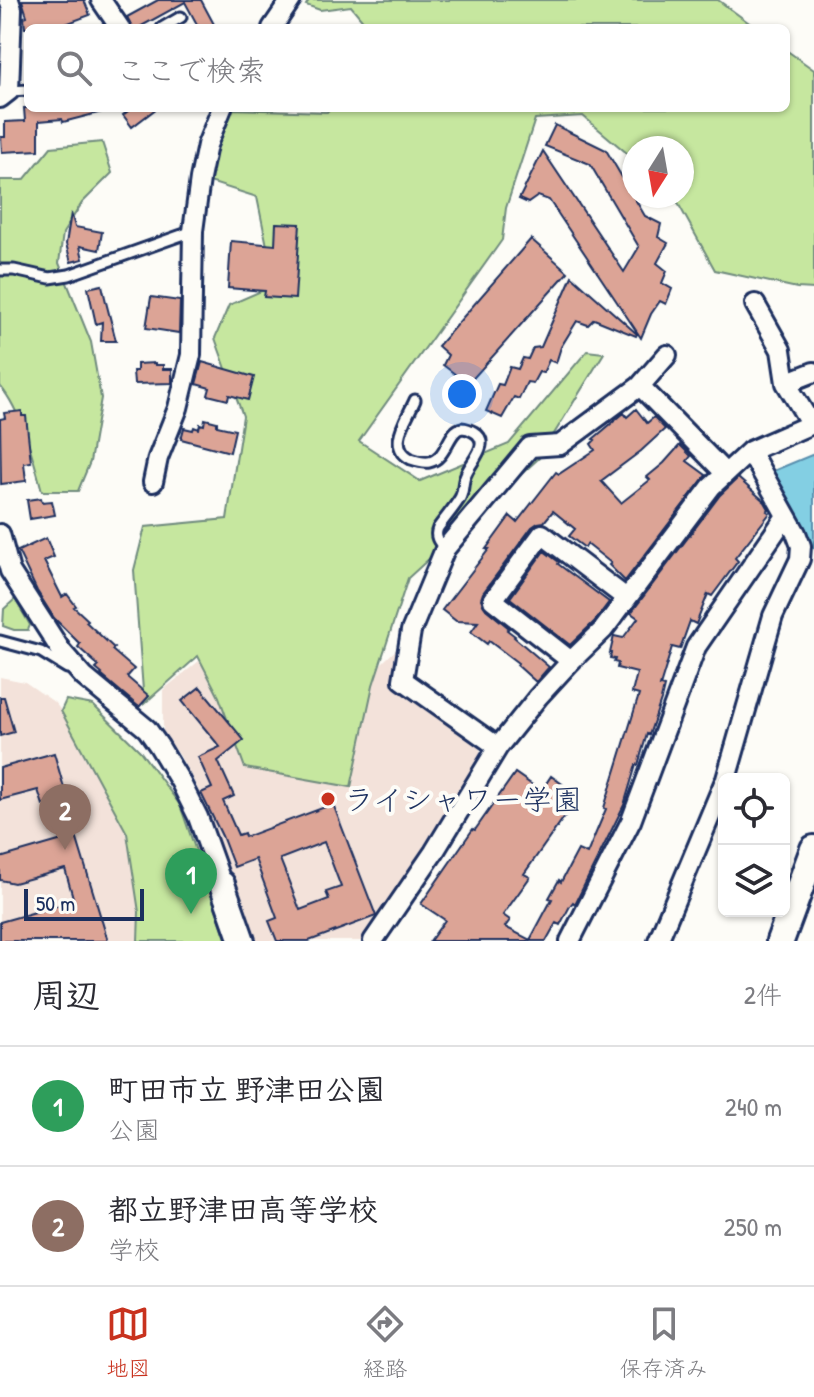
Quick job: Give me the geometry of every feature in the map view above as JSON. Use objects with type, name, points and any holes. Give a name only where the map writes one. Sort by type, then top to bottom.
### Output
[{"type":"main road","points":[[780,941],[814,849]]},
{"type":"street","points":[[4,95],[12,9],[9,0]]},
{"type":"street","points":[[101,0],[117,24]]},
{"type":"street","points":[[275,24],[291,0]]},
{"type":"street","points":[[153,482],[158,458],[178,408],[191,355],[193,231],[207,145],[220,112]]},
{"type":"street","points":[[373,941],[434,852],[498,747],[538,697],[603,630],[711,487],[750,451],[813,424],[786,383],[781,350],[755,304]]},
{"type":"street","points":[[498,747],[403,680],[411,631],[445,549],[530,447],[560,445],[640,386],[667,355]]},
{"type":"street","points":[[786,383],[814,372]]},
{"type":"street","points":[[640,386],[725,473]]},
{"type":"street","points":[[727,773],[773,616],[800,559],[801,546],[750,451]]},
{"type":"street","points":[[570,941],[631,821],[696,647],[786,516]]},
{"type":"street","points":[[0,534],[5,576],[84,677],[147,729],[180,781],[198,817],[242,941]]},
{"type":"street","points":[[571,661],[493,600],[542,534],[626,598]]},
{"type":"street","points":[[658,941],[718,798]]},
{"type":"lane","points":[[169,24],[181,17]]},
{"type":"lane","points":[[4,95],[24,91]]},
{"type":"lane","points":[[0,270],[50,278],[69,275],[193,231]]},
{"type":"lane","points":[[415,400],[398,437],[399,447],[405,455],[427,463],[436,460],[456,431],[463,428],[477,434],[481,440],[481,448],[465,476],[461,495],[436,533],[445,549]]},
{"type":"lane","points":[[0,641],[41,652],[84,677]]},
{"type":"shaded area","name":"ライシャワー学園","points":[[400,646],[395,685],[479,745],[481,756],[363,941],[255,941],[197,787],[163,731],[163,690],[199,661],[274,764]]},
{"type":"shaded area","points":[[0,677],[25,682],[54,702],[106,764],[154,941],[0,941]]},
{"type":"green space","points":[[309,0],[718,0],[751,24],[366,24],[351,6],[320,10],[306,5]]},
{"type":"green space","points":[[790,53],[814,70],[814,289],[715,270],[681,208],[694,208],[694,136],[622,136],[622,149],[583,116],[535,119],[506,208],[502,240],[359,441],[420,481],[509,444],[587,351],[604,353],[539,458],[408,578],[373,685],[351,787],[245,768],[219,697],[198,656],[144,704],[134,570],[145,527],[227,519],[243,416],[215,338],[229,305],[275,285],[257,197],[200,179],[230,112],[790,112]]},
{"type":"green space","points":[[102,142],[112,173],[82,203],[63,233],[59,263],[91,342],[101,398],[90,462],[78,491],[42,491],[20,422],[0,386],[0,180],[24,180],[51,147]]},
{"type":"green space","points":[[15,599],[30,625],[28,630],[3,626],[4,609]]},
{"type":"green space","points":[[66,700],[93,705],[140,751],[180,805],[227,941],[138,941],[139,912],[127,833],[61,711]]},
{"type":"water","points":[[814,454],[814,548],[811,548],[809,537],[773,471]]},
{"type":"building","points":[[22,0],[84,0],[90,15],[66,24],[25,24],[24,17],[27,16]]},
{"type":"building","points":[[158,0],[201,0],[214,24],[197,24],[185,2],[145,24],[131,24],[127,17]]},
{"type":"building","points":[[24,112],[102,112],[63,122],[62,119],[39,121],[39,150],[2,152],[1,137],[5,137],[5,122],[25,121]]},
{"type":"building","points":[[127,112],[152,112],[132,127],[123,115]]},
{"type":"building","points":[[555,125],[606,150],[622,177],[622,208],[640,208],[645,216],[661,224],[658,237],[668,243],[657,263],[667,271],[662,283],[672,289],[666,304],[660,301],[651,314],[641,338],[549,200],[538,196],[528,203],[519,199],[543,151],[624,272],[639,247],[590,164],[545,146]]},
{"type":"building","points":[[71,213],[75,227],[102,232],[99,250],[80,246],[83,259],[71,262],[66,244]]},
{"type":"building","points":[[276,223],[300,224],[295,299],[264,297],[265,291],[228,288],[231,241],[275,245]]},
{"type":"building","points":[[531,239],[568,272],[468,384],[443,365],[448,355],[438,346]]},
{"type":"building","points":[[572,276],[636,336],[594,319],[588,325],[577,321],[561,347],[556,363],[549,360],[543,373],[539,372],[533,383],[527,382],[519,399],[514,397],[502,418],[486,411],[498,384],[503,385],[510,367],[518,369],[533,348],[541,347]]},
{"type":"building","points":[[102,285],[116,341],[101,341],[102,322],[96,324],[88,288]]},
{"type":"building","points":[[151,297],[180,301],[179,333],[146,328]]},
{"type":"building","points":[[202,362],[254,377],[248,400],[229,395],[228,400],[208,395],[210,388],[196,384]]},
{"type":"building","points":[[137,364],[163,365],[163,369],[172,369],[172,383],[134,384],[133,371],[137,371]]},
{"type":"building","points":[[636,409],[647,423],[654,417],[665,429],[601,481],[621,503],[650,480],[647,477],[680,445],[691,456],[687,461],[706,475],[625,581],[609,565],[611,563],[587,544],[585,548],[569,536],[575,529],[553,511],[544,522],[532,527],[481,599],[486,609],[509,628],[507,630],[514,637],[549,667],[536,682],[518,663],[471,632],[478,622],[456,621],[442,610],[510,516],[517,522],[556,472],[559,474],[595,450],[591,444],[593,439],[624,413],[627,417]]},
{"type":"building","points":[[22,411],[22,416],[26,416],[31,462],[24,463],[26,481],[1,484],[0,419],[5,418],[4,413]]},
{"type":"building","points":[[205,419],[217,422],[217,426],[235,430],[230,452],[181,439],[184,428],[199,429]]},
{"type":"building","points":[[738,478],[765,502],[770,513],[735,558],[738,561],[712,596],[708,594],[696,624],[690,621],[680,649],[672,647],[660,686],[664,687],[661,700],[624,805],[575,904],[573,902],[570,906],[560,925],[556,923],[546,941],[430,941],[445,920],[421,904],[515,773],[541,791],[551,776],[579,796],[524,874],[530,877],[503,915],[510,920],[505,927],[530,940],[552,899],[549,898],[578,850],[587,854],[606,809],[639,695],[632,693],[637,673],[617,668],[618,663],[610,658],[614,636],[623,638],[638,618],[631,613],[720,495]]},
{"type":"building","points":[[41,498],[42,502],[52,501],[55,515],[30,519],[27,500]]},
{"type":"building","points":[[46,538],[54,557],[44,561],[62,597],[67,594],[74,607],[88,620],[86,622],[134,669],[127,677],[149,696],[139,707],[101,675],[96,669],[99,666],[54,618],[37,591],[18,551]]},
{"type":"building","points":[[544,551],[609,602],[570,645],[510,598]]},
{"type":"building","points":[[200,687],[244,740],[218,761],[234,796],[223,801],[238,835],[244,833],[245,837],[333,804],[376,916],[309,941],[277,941],[269,921],[277,918],[255,859],[234,867],[201,793],[212,788],[198,757],[220,747],[182,701]],"holes":[[[324,842],[341,887],[326,892],[329,899],[300,910],[280,859]]]},
{"type":"building","points":[[0,697],[4,697],[14,732],[0,736]]},
{"type":"building","points":[[54,753],[67,798],[43,805],[38,790],[0,800],[0,768]]},
{"type":"building","points":[[76,836],[108,941],[0,941],[0,922],[74,901],[65,869],[14,883],[0,880],[0,858]]},
{"type":"place","name":"ライシャワー学園","points":[[328,799]]},
{"type":"place","name":"都立野津田高等学校","points":[[65,850]]},
{"type":"place","name":"町田市立 野津田公園","points":[[191,914]]}]
